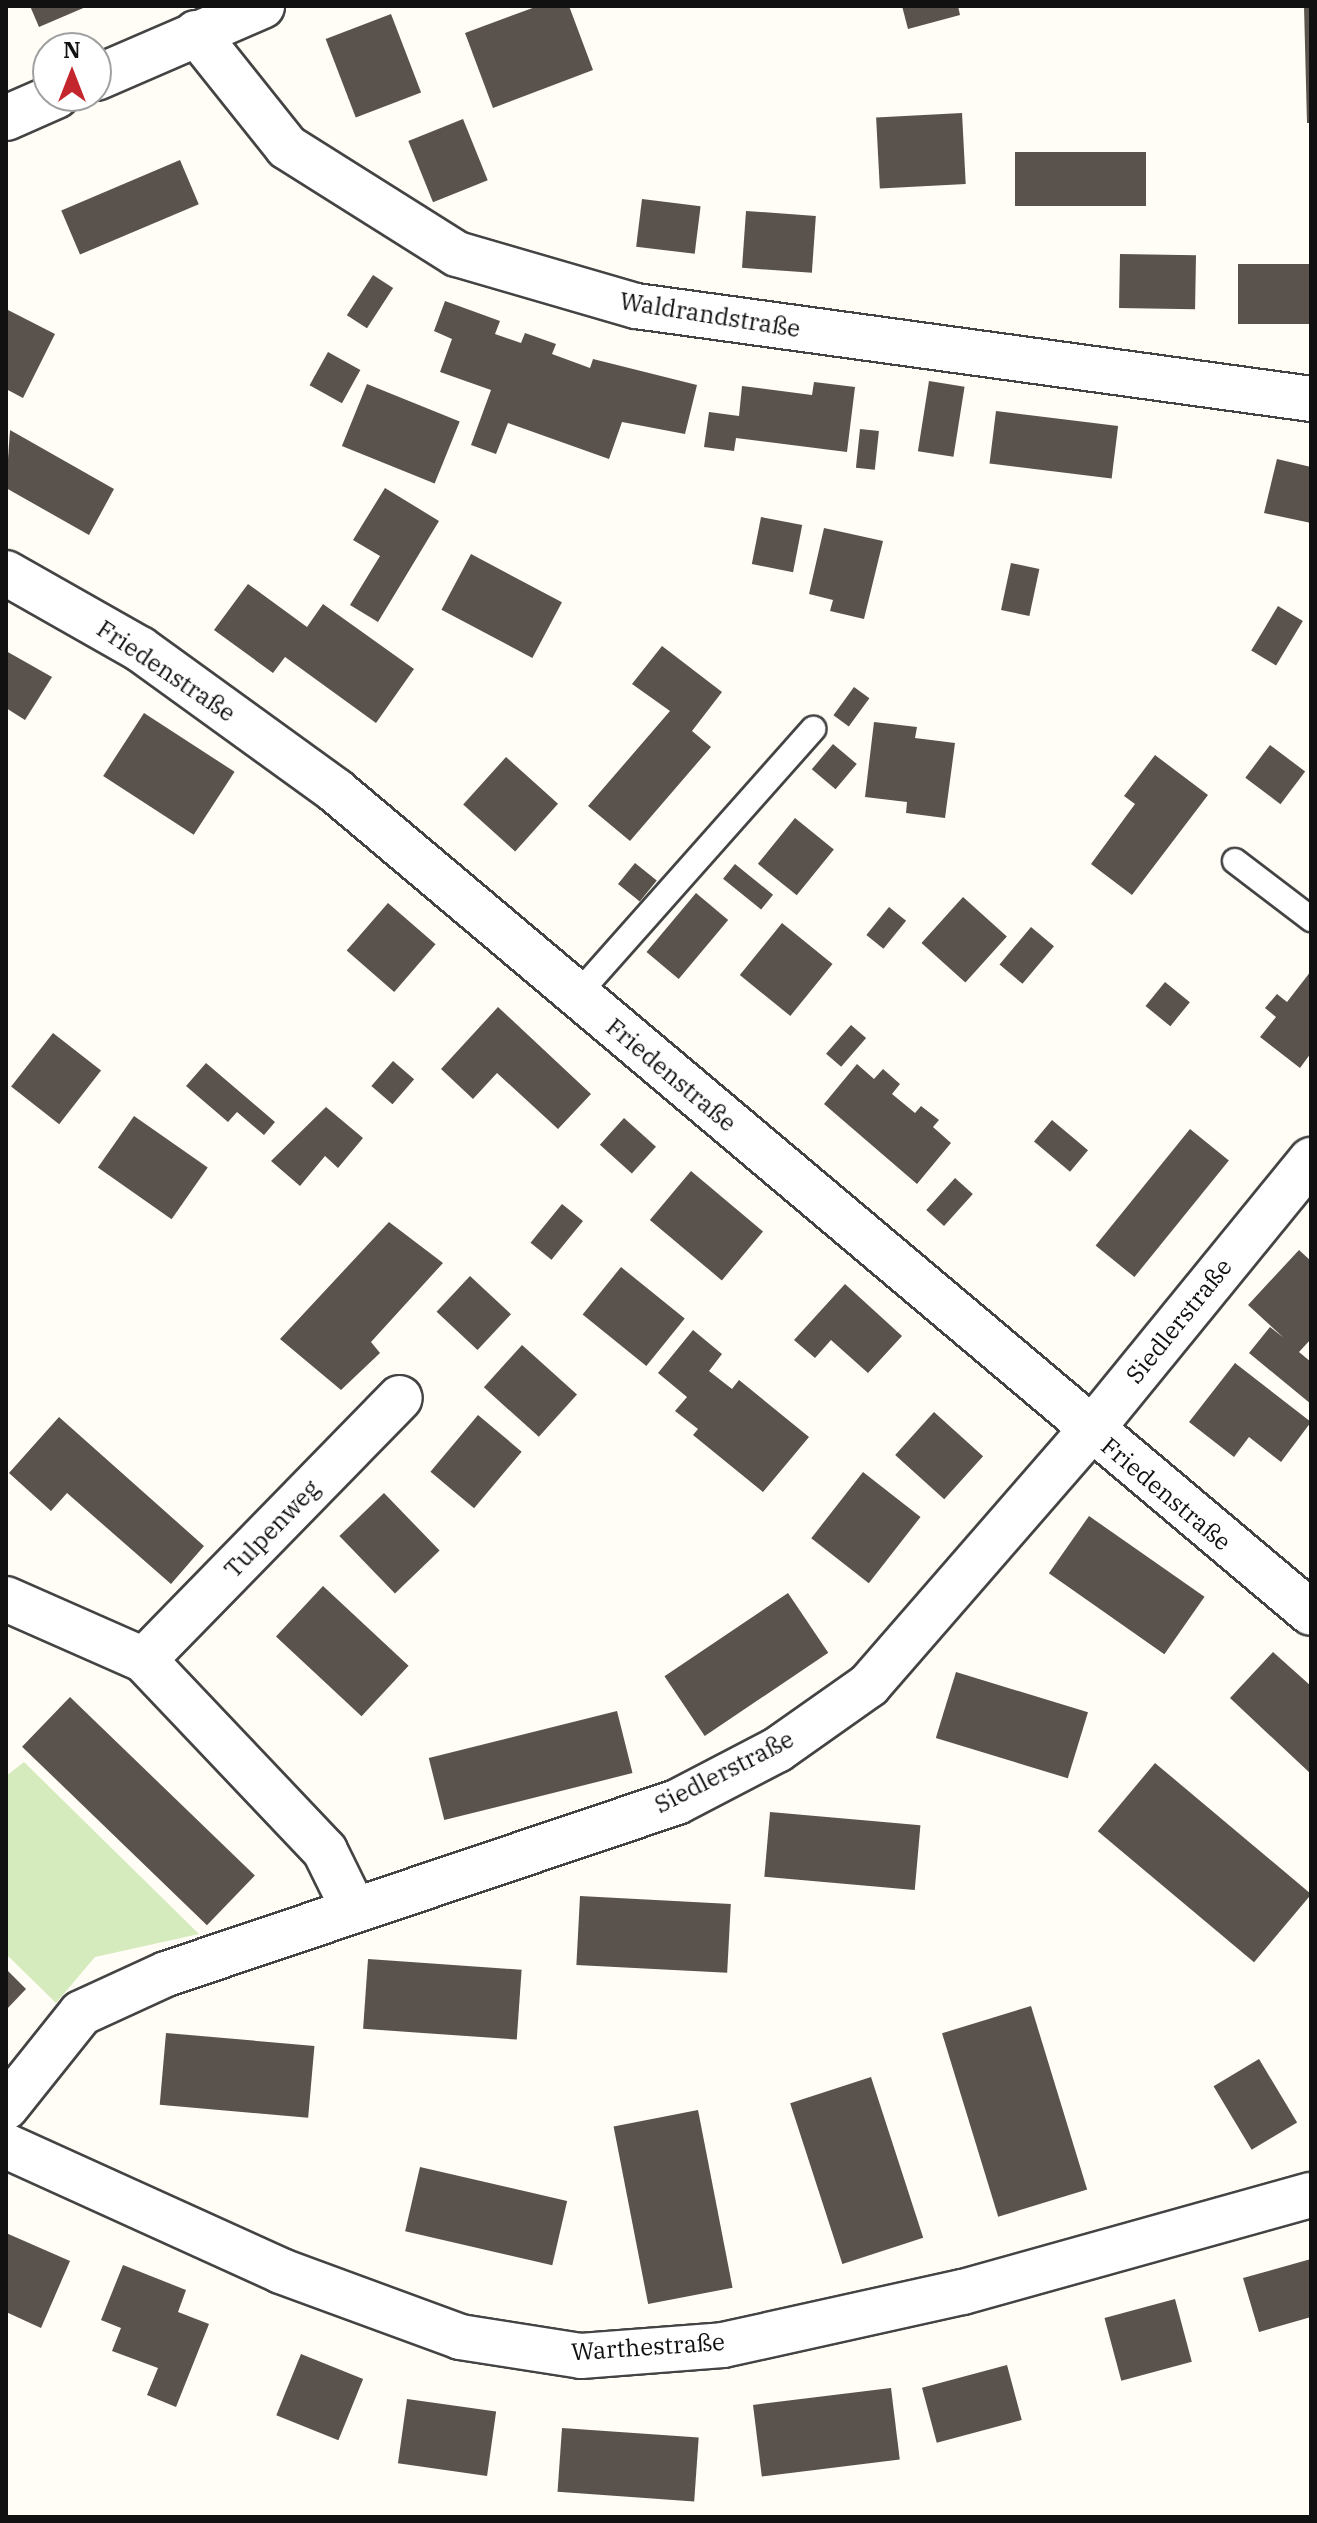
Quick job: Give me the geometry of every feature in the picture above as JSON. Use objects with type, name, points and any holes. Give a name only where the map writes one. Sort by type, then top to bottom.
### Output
[{"type":"street","points":[[112,71],[262,6]]},
{"type":"street","name":"Waldrandstraße","points":[[196,33],[287,147],[457,254],[636,306],[1311,399]]},
{"type":"street","points":[[6,118],[32,107]]},
{"type":"street","name":"Friedenstraße","points":[[6,573],[140,649],[336,791],[1090,1431],[1311,1613]]},
{"type":"street","name":"Siedlerstraße","points":[[6,2107],[81,2013],[166,1974],[677,1802],[777,1750],[869,1685],[1090,1431],[1311,1160]]},
{"type":"street","name":"Tulpenweg","points":[[144,1660],[400,1398]]},
{"type":"street","points":[[6,1599],[144,1660],[325,1851],[354,1910]]},
{"type":"street","name":"Warthestraße","points":[[6,2146],[281,2271],[460,2337],[581,2356],[723,2345],[963,2292],[1311,2195]]},
{"type":"lane","points":[[577,995],[813,729]]},
{"type":"lane","points":[[1235,861],[1311,919]]},
{"type":"green space","points":[[24,1762],[199,1934],[95,1957],[56,2003],[6,1954],[6,1776]]},
{"type":"building","points":[[30,6],[88,6],[39,27]]},
{"type":"building","points":[[538,6],[569,6],[593,70],[493,108],[465,33]]},
{"type":"building","points":[[902,6],[958,6],[960,15],[908,29]]},
{"type":"building","points":[[1304,6],[1311,6],[1311,123],[1307,123]]},
{"type":"building","points":[[391,14],[421,92],[356,118],[326,39]]},
{"type":"building","points":[[962,113],[966,184],[880,188],[876,118]]},
{"type":"building","points":[[463,119],[488,180],[433,202],[408,141]]},
{"type":"building","points":[[1015,152],[1146,152],[1146,206],[1015,206]]},
{"type":"building","points":[[180,160],[199,204],[80,255],[61,210]]},
{"type":"building","points":[[642,199],[701,206],[695,254],[636,247]]},
{"type":"building","points":[[746,211],[816,216],[812,273],[742,268]]},
{"type":"building","points":[[1120,254],[1196,255],[1195,309],[1119,308]]},
{"type":"building","points":[[1238,264],[1311,264],[1311,324],[1238,324]]},
{"type":"building","points":[[373,275],[393,288],[367,328],[347,315]]},
{"type":"building","points":[[445,301],[500,321],[495,334],[521,343],[525,333],[556,344],[552,354],[590,368],[593,359],[697,385],[685,434],[622,422],[609,459],[508,423],[496,454],[471,445],[491,390],[440,372],[452,339],[434,331]]},
{"type":"building","points":[[6,309],[55,334],[23,398],[6,389]]},
{"type":"building","points":[[328,352],[360,370],[342,403],[310,385]]},
{"type":"building","points":[[929,381],[965,387],[953,457],[918,451]]},
{"type":"building","points":[[814,382],[855,387],[847,452],[736,438],[734,451],[704,447],[709,412],[739,416],[742,386],[812,395]]},
{"type":"building","points":[[367,384],[460,421],[435,484],[342,446]]},
{"type":"building","points":[[996,411],[1118,426],[1112,479],[990,464]]},
{"type":"building","points":[[860,429],[879,431],[875,470],[856,468]]},
{"type":"building","points":[[10,430],[114,489],[89,535],[6,488]]},
{"type":"building","points":[[1277,459],[1311,467],[1311,523],[1264,513]]},
{"type":"building","points":[[385,488],[439,521],[378,622],[350,605],[380,556],[353,540]]},
{"type":"building","points":[[761,517],[802,525],[793,572],[752,564]]},
{"type":"building","points":[[824,528],[883,541],[864,619],[830,611],[833,600],[809,594]]},
{"type":"building","points":[[471,554],[562,602],[532,658],[441,610]]},
{"type":"building","points":[[1011,563],[1039,569],[1029,616],[1001,610]]},
{"type":"building","points":[[248,584],[307,627],[323,604],[414,669],[376,723],[285,657],[273,673],[214,630]]},
{"type":"building","points":[[1278,606],[1303,621],[1276,666],[1251,651]]},
{"type":"building","points":[[662,646],[722,692],[692,731],[711,747],[630,841],[588,806],[670,711],[632,684]]},
{"type":"building","points":[[6,651],[52,677],[25,720],[6,708]]},
{"type":"building","points":[[854,687],[869,698],[849,726],[833,715]]},
{"type":"building","points":[[144,713],[235,772],[194,835],[103,776]]},
{"type":"building","points":[[874,722],[917,727],[915,738],[955,743],[945,818],[906,813],[907,802],[865,797]]},
{"type":"building","points":[[833,744],[857,764],[836,789],[812,769]]},
{"type":"building","points":[[1270,745],[1305,771],[1280,804],[1245,778]]},
{"type":"building","points":[[1155,755],[1208,795],[1132,895],[1091,864],[1135,804],[1124,796]]},
{"type":"building","points":[[506,757],[558,804],[515,851],[463,805]]},
{"type":"building","points":[[795,818],[834,849],[797,895],[758,864]]},
{"type":"building","points":[[635,863],[657,881],[640,902],[618,884]]},
{"type":"building","points":[[735,864],[773,895],[761,910],[723,879]]},
{"type":"building","points":[[696,893],[728,920],[679,979],[647,952]]},
{"type":"building","points":[[963,897],[1007,936],[965,983],[922,943]]},
{"type":"building","points":[[388,903],[436,944],[394,992],[347,951]]},
{"type":"building","points":[[889,907],[906,921],[883,949],[866,935]]},
{"type":"building","points":[[782,923],[833,964],[790,1016],[740,975]]},
{"type":"building","points":[[1031,927],[1054,946],[1022,984],[1000,965]]},
{"type":"building","points":[[1311,971],[1311,1053],[1300,1068],[1260,1037],[1276,1017],[1265,1008],[1277,994],[1287,1002]]},
{"type":"building","points":[[1165,982],[1190,1002],[1170,1026],[1145,1006]]},
{"type":"building","points":[[498,1007],[591,1094],[558,1129],[497,1073],[473,1099],[441,1069]]},
{"type":"building","points":[[851,1025],[866,1038],[841,1067],[826,1054]]},
{"type":"building","points":[[53,1033],[101,1071],[59,1124],[11,1087]]},
{"type":"building","points":[[393,1061],[414,1079],[392,1104],[371,1086]]},
{"type":"building","points":[[206,1063],[275,1122],[264,1135],[237,1112],[228,1122],[186,1086]]},
{"type":"building","points":[[857,1064],[874,1079],[883,1069],[900,1084],[892,1094],[915,1113],[921,1106],[939,1120],[933,1127],[951,1143],[917,1184],[824,1104]]},
{"type":"building","points":[[326,1107],[363,1138],[338,1168],[325,1156],[300,1186],[271,1161]]},
{"type":"building","points":[[134,1116],[208,1168],[172,1219],[98,1168]]},
{"type":"building","points":[[624,1118],[656,1147],[632,1174],[600,1145]]},
{"type":"building","points":[[1052,1120],[1088,1150],[1070,1172],[1034,1141]]},
{"type":"building","points":[[1190,1129],[1229,1160],[1134,1277],[1096,1246]]},
{"type":"building","points":[[691,1171],[763,1231],[722,1280],[650,1220]]},
{"type":"building","points":[[955,1178],[973,1194],[944,1226],[926,1210]]},
{"type":"building","points":[[562,1204],[583,1221],[552,1260],[531,1243]]},
{"type":"building","points":[[389,1222],[443,1263],[371,1342],[380,1353],[341,1390],[280,1339]]},
{"type":"building","points":[[1299,1250],[1311,1261],[1311,1339],[1299,1352],[1311,1362],[1311,1404],[1249,1353],[1270,1327],[1284,1338],[1248,1305]]},
{"type":"building","points":[[621,1267],[685,1319],[646,1366],[583,1314]]},
{"type":"building","points":[[470,1276],[511,1314],[478,1350],[437,1312]]},
{"type":"building","points":[[845,1284],[902,1336],[868,1373],[831,1340],[815,1358],[794,1340]]},
{"type":"building","points":[[693,1330],[722,1354],[709,1371],[732,1389],[739,1380],[809,1437],[763,1492],[693,1435],[698,1429],[675,1411],[687,1397],[658,1373]]},
{"type":"building","points":[[522,1345],[577,1395],[539,1437],[484,1387]]},
{"type":"building","points":[[1235,1363],[1311,1422],[1281,1462],[1249,1437],[1234,1457],[1189,1422]]},
{"type":"building","points":[[934,1412],[983,1456],[944,1499],[895,1455]]},
{"type":"building","points":[[478,1415],[522,1452],[474,1508],[430,1472]]},
{"type":"building","points":[[59,1417],[204,1546],[171,1584],[67,1493],[51,1511],[9,1473]]},
{"type":"building","points":[[863,1472],[921,1517],[869,1583],[811,1538]]},
{"type":"building","points":[[384,1493],[440,1551],[395,1594],[339,1536]]},
{"type":"building","points":[[1089,1516],[1205,1597],[1164,1654],[1049,1573]]},
{"type":"building","points":[[323,1586],[409,1666],[362,1716],[276,1636]]},
{"type":"building","points":[[788,1593],[828,1653],[705,1736],[664,1676]]},
{"type":"building","points":[[1273,1652],[1311,1686],[1311,1774],[1230,1698]]},
{"type":"building","points":[[956,1672],[1088,1712],[1068,1778],[936,1738]]},
{"type":"building","points":[[70,1697],[255,1876],[207,1925],[22,1747]]},
{"type":"building","points":[[617,1711],[632,1773],[444,1820],[429,1758]]},
{"type":"building","points":[[1155,1763],[1311,1894],[1254,1962],[1098,1831]]},
{"type":"building","points":[[770,1812],[920,1825],[915,1890],[764,1877]]},
{"type":"building","points":[[580,1896],[731,1904],[727,1973],[576,1965]]},
{"type":"building","points":[[368,1959],[522,1970],[517,2040],[363,2029]]},
{"type":"building","points":[[6,1969],[26,1989],[6,2010]]},
{"type":"building","points":[[1031,2006],[1087,2190],[998,2217],[942,2033]]},
{"type":"building","points":[[166,2033],[314,2046],[308,2118],[160,2105]]},
{"type":"building","points":[[1259,2059],[1297,2122],[1252,2150],[1214,2086]]},
{"type":"building","points":[[871,2077],[923,2238],[842,2264],[790,2103]]},
{"type":"building","points":[[698,2110],[733,2288],[648,2304],[614,2126]]},
{"type":"building","points":[[420,2167],[567,2201],[552,2265],[405,2231]]},
{"type":"building","points":[[6,2233],[70,2261],[41,2328],[6,2312]]},
{"type":"building","points":[[1311,2259],[1311,2317],[1259,2332],[1243,2278]]},
{"type":"building","points":[[123,2265],[186,2290],[178,2312],[209,2324],[176,2407],[147,2395],[158,2368],[112,2351],[121,2328],[101,2320]]},
{"type":"building","points":[[1175,2299],[1192,2362],[1121,2381],[1104,2318]]},
{"type":"building","points":[[301,2354],[363,2379],[338,2440],[276,2415]]},
{"type":"building","points":[[1007,2365],[1022,2420],[937,2443],[922,2388]]},
{"type":"building","points":[[891,2388],[900,2459],[762,2476],[753,2405]]},
{"type":"building","points":[[407,2399],[496,2412],[487,2476],[398,2463]]},
{"type":"building","points":[[562,2428],[699,2438],[694,2501],[558,2492]]}]
